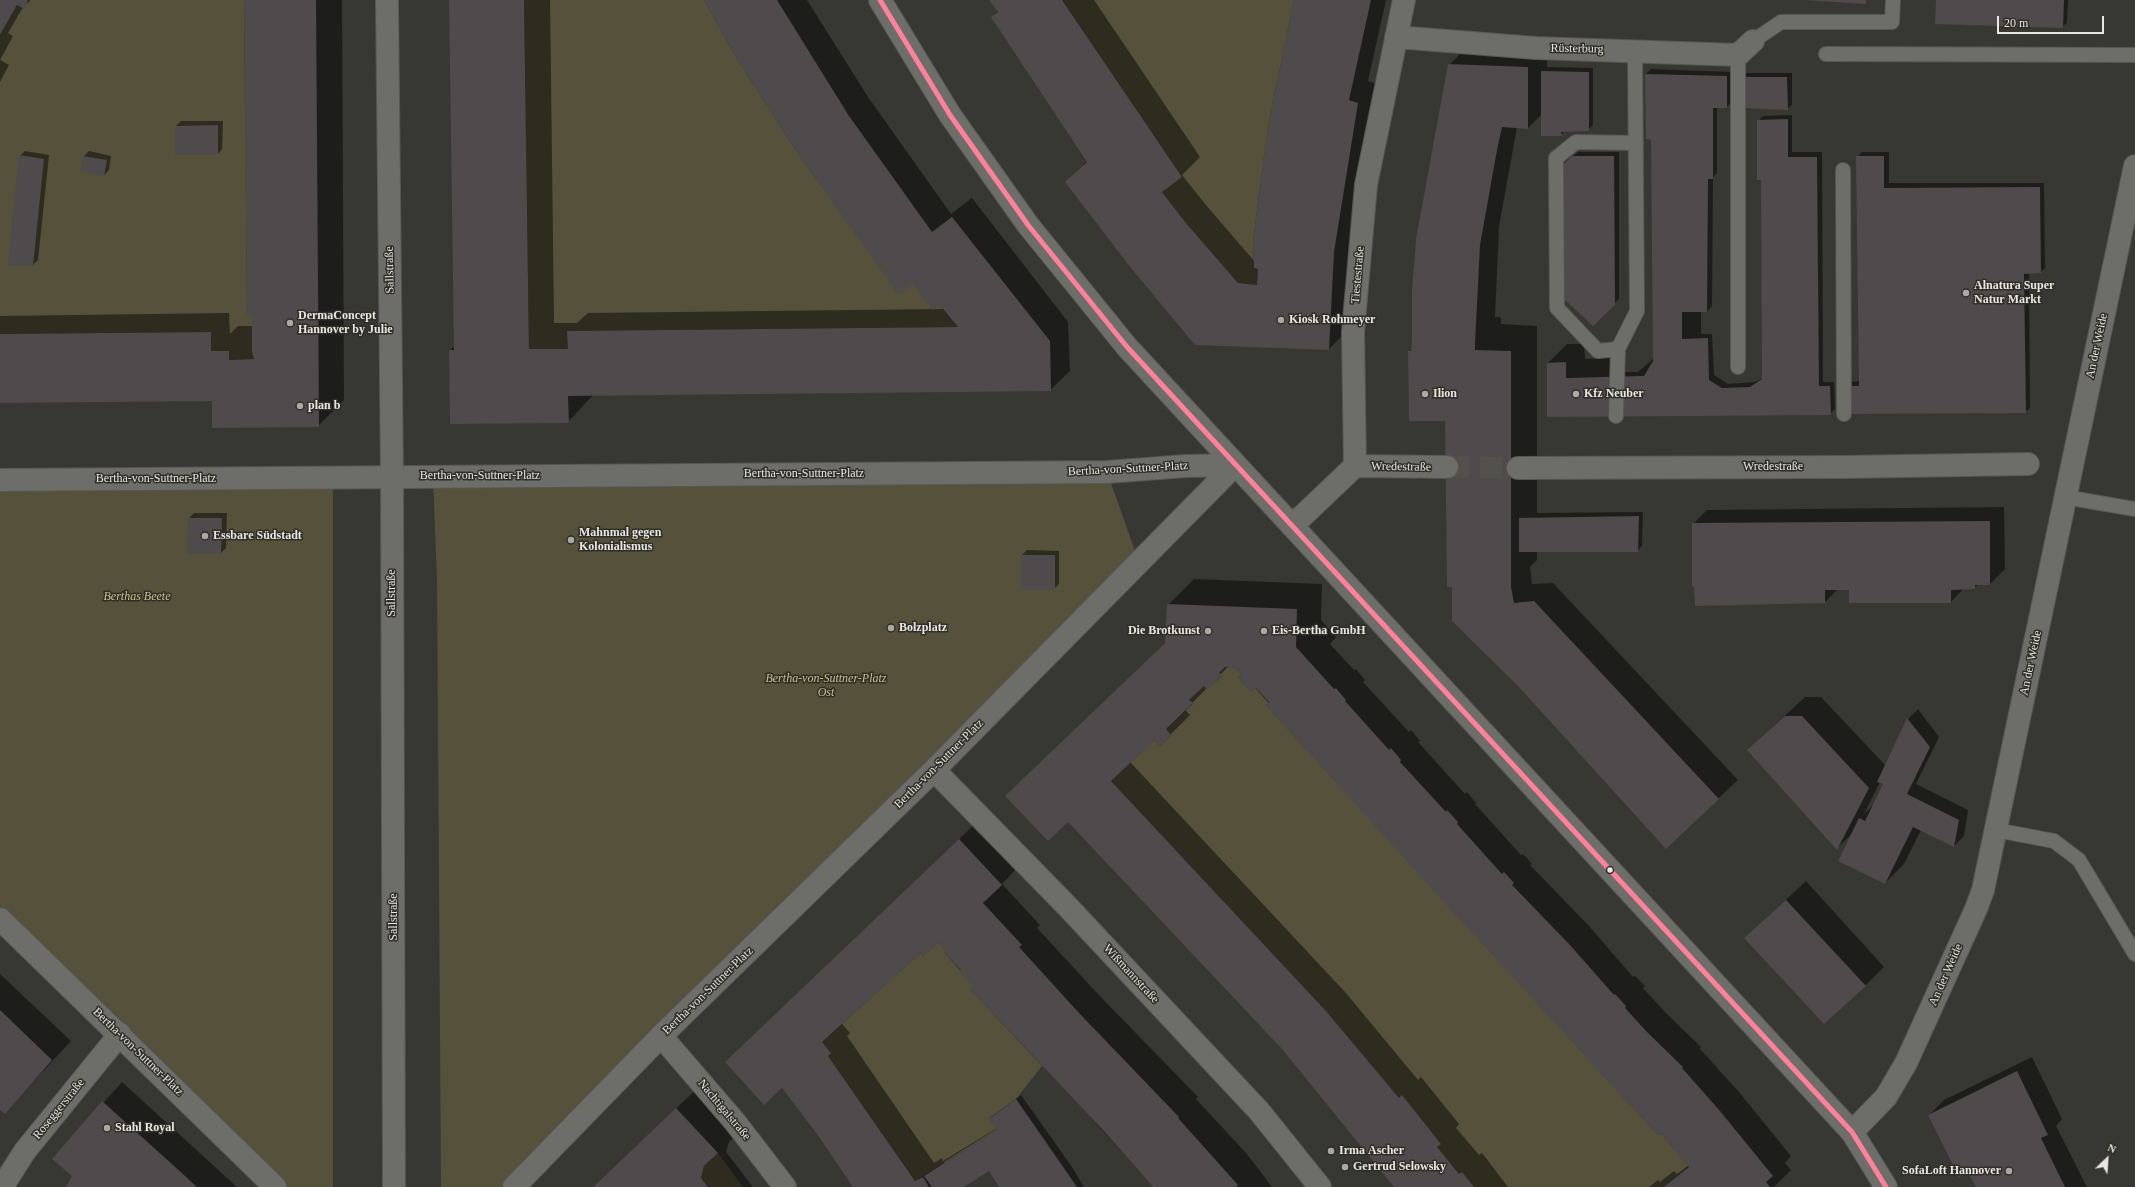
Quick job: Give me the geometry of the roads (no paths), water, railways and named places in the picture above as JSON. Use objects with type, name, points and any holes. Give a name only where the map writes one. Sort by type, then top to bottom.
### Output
[{"type":"street","name":"Sallstraße","points":[[387,0],[392,477],[394,1187]]},
{"type":"street","points":[[880,0],[950,115],[1028,225],[1127,347],[1852,1132],[1884,1186]]},
{"type":"street","name":"Tiestestraße","points":[[1355,466],[1353,332],[1366,185],[1404,0]]},
{"type":"street","name":"Rüsterburg","points":[[1396,37],[1536,48],[1635,50],[1745,48]]},
{"type":"street","name":"An der Weide","points":[[1852,1132],[1886,1097],[1909,1057],[1976,909],[1996,830],[2135,166]]},
{"type":"street","name":"Wredestraße","points":[[1518,468],[1838,467],[2028,464]]},
{"type":"street","name":"Bertha-von-Suttner-Platz","points":[[0,480],[1107,472],[1186,466],[1235,465]]},
{"type":"street","name":"Bertha-von-Suttner-Platz","points":[[514,1187],[661,1036],[934,770],[1235,465]]},
{"type":"street","points":[[1292,526],[1355,466]]},
{"type":"street","name":"Wredestraße","points":[[1355,466],[1447,467]]},
{"type":"street","name":"Wißmannstraße","points":[[934,770],[1067,906],[1259,1110],[1320,1187]]},
{"type":"street","name":"Bertha-von-Suttner-Platz","points":[[0,919],[120,1034],[275,1187]]},
{"type":"street","name":"Roseggerstraße","points":[[2,1187],[25,1151],[120,1034]]},
{"type":"street","name":"Nachtigalstraße","points":[[661,1036],[735,1122],[785,1187]]},
{"type":"lane","points":[[1738,367],[1745,48],[1781,22],[1892,22],[1893,0]]},
{"type":"lane","points":[[1616,416],[1618,349],[1637,311],[1635,50]]},
{"type":"lane","points":[[1826,54],[2135,55]]},
{"type":"lane","points":[[1618,349],[1598,351],[1557,308],[1556,158],[1576,142],[1636,142]]},
{"type":"lane","points":[[1843,170],[1844,414]]},
{"type":"lane","points":[[2065,497],[2135,509]]},
{"type":"lane","points":[[1996,830],[2054,841],[2079,860],[2135,954]]},
{"type":"tunnel","points":[[1447,467],[1518,468]]},
{"type":"place","name":"Alnatura Super Natur Markt","points":[[1966,293]]},
{"type":"place","name":"Kiosk Rohmeyer","points":[[1281,320]]},
{"type":"place","name":"DermaConcept Hannover by Julie","points":[[290,323]]},
{"type":"place","name":"Ilion","points":[[1425,394]]},
{"type":"place","name":"Kfz Neuber","points":[[1576,394]]},
{"type":"place","name":"plan b","points":[[300,406]]},
{"type":"place","name":"Essbare Südstadt","points":[[205,536]]},
{"type":"place","name":"Mahnmal gegen Kolonialismus","points":[[571,540]]},
{"type":"place","name":"Bolzplatz","points":[[891,628]]},
{"type":"place","name":"Die Brotkunst","points":[[1208,631]]},
{"type":"place","name":"Eis-Bertha GmbH","points":[[1264,631]]},
{"type":"place","name":"Stahl Royal","points":[[107,1128]]},
{"type":"place","name":"Irma Ascher","points":[[1331,1151]]},
{"type":"place","name":"Gertrud Selowsky","points":[[1345,1167]]},
{"type":"place","name":"SofaLoft Hannover","points":[[2009,1171]]},
{"type":"park label","name":"Berthas Beete","points":[[137,597]]},
{"type":"park label","name":"Bertha-von-Suttner-Platz Ost","points":[[826,686]]}]
